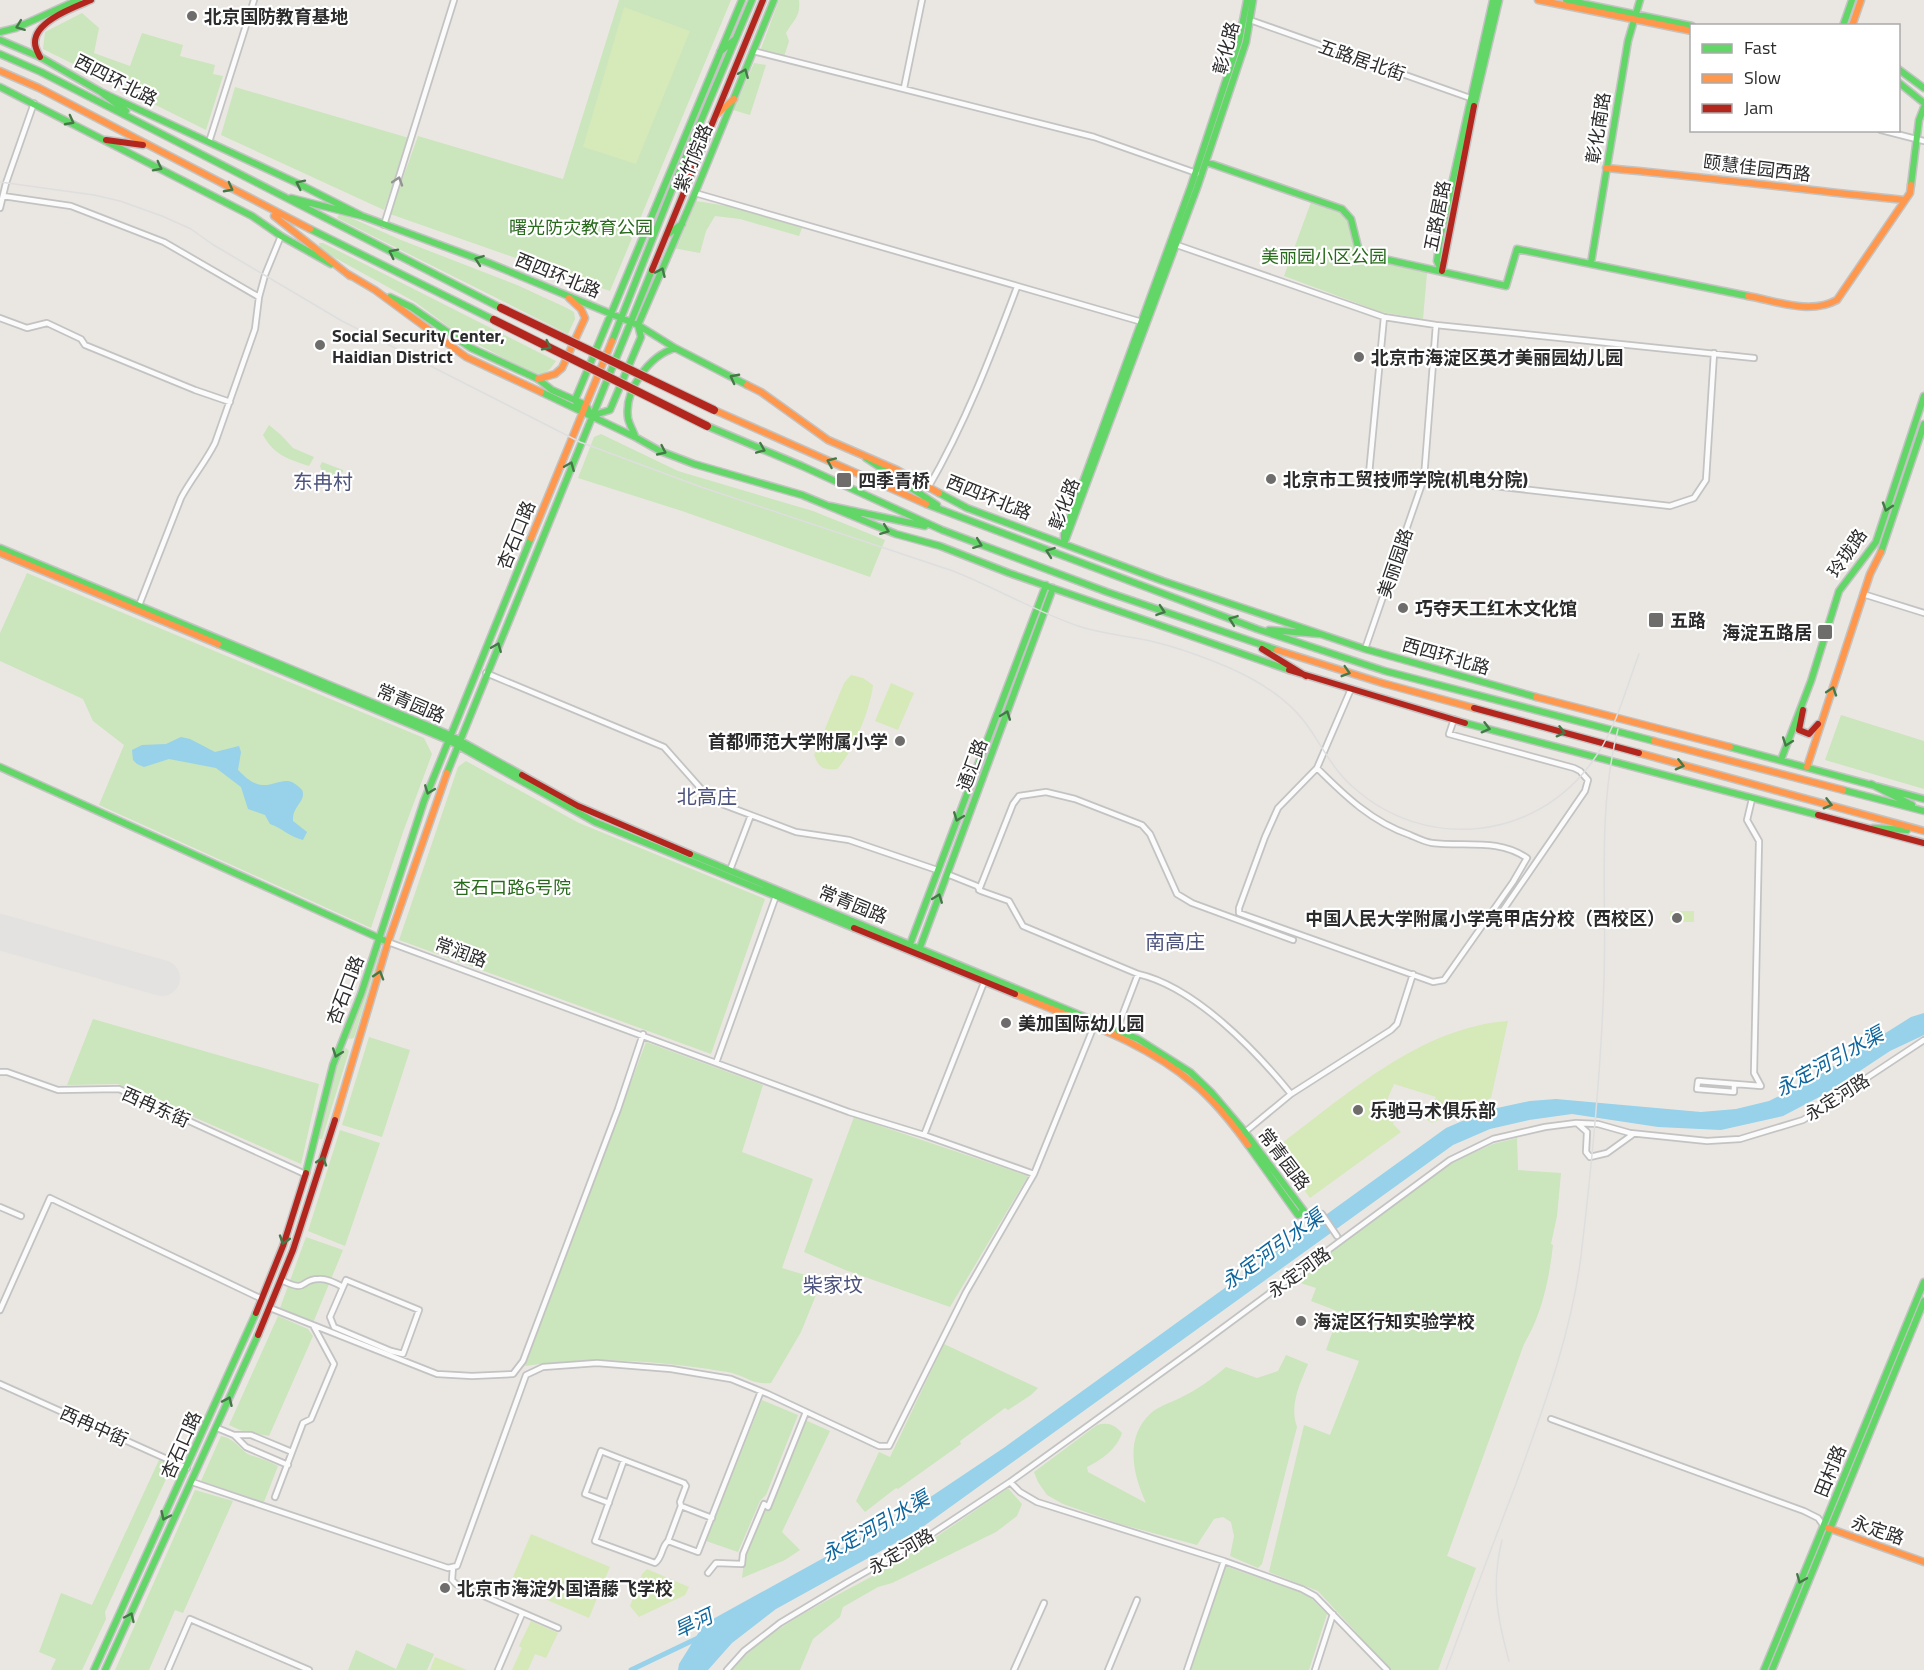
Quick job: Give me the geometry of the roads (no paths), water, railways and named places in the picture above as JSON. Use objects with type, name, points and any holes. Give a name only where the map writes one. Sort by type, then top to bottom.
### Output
[{"type":"main road","points":[[0,32],[16,28],[78,0]]},
{"type":"main road","points":[[40,57],[35,42],[40,28],[47,21],[91,0]]},
{"type":"main road","name":"紫竹院路","points":[[575,400],[742,0]]},
{"type":"main road","name":"紫竹院路","points":[[621,317],[752,0]]},
{"type":"main road","name":"紫竹院路","points":[[629,323],[763,0]]},
{"type":"main road","name":"紫竹院路","points":[[587,415],[610,410],[640,337],[638,326],[774,0]]},
{"type":"main road","name":"彰化路","points":[[1064,544],[1143,322],[1199,174],[1236,51],[1247,0]]},
{"type":"main road","name":"彰化路","points":[[1199,174],[1206,162],[1246,42],[1253,0]]},
{"type":"main road","name":"五路居路","points":[[1442,272],[1493,0]]},
{"type":"main road","name":"五路居路","points":[[1473,99],[1499,0]]},
{"type":"main road","points":[[1538,0],[1690,31]]},
{"type":"main road","points":[[1566,0],[1690,26]]},
{"type":"main road","name":"彰化南路","points":[[1590,262],[1628,41],[1634,14],[1640,0]]},
{"type":"main road","points":[[1844,24],[1852,0]]},
{"type":"main road","points":[[1853,24],[1861,0]]},
{"type":"main road","points":[[720,52],[736,38]]},
{"type":"main road","name":"西四环北路","points":[[0,40],[40,57],[101,92],[297,183],[362,216],[489,263],[621,317],[760,392],[828,440],[897,470],[967,508],[1163,581],[1365,649],[1597,714],[1924,799]]},
{"type":"main road","name":"西四环北路","points":[[0,54],[142,123],[501,308],[714,410],[947,513],[1257,629],[1385,671],[1924,811]]},
{"type":"main road","points":[[1900,70],[1924,88]]},
{"type":"main road","points":[[0,71],[39,88],[261,205],[707,426],[802,466],[942,530],[1107,592],[1254,643],[1382,683],[1924,831]]},
{"type":"main road","points":[[1206,162],[1342,209],[1351,219],[1359,251],[1375,257],[1506,286],[1517,249],[1590,262],[1720,291],[1826,308],[1837,300],[1910,193],[1920,140],[1919,120],[1924,105],[1900,83]]},
{"type":"main road","points":[[0,87],[34,102],[252,216],[281,236],[375,290],[411,307],[471,348],[538,380],[552,390]]},
{"type":"main road","points":[[101,92],[142,123]]},
{"type":"main road","points":[[715,117],[734,99]]},
{"type":"main road","points":[[106,140],[151,146]]},
{"type":"main road","name":"颐慧佳园西路","points":[[1606,168],[1904,200]]},
{"type":"main road","points":[[276,194],[362,216]]},
{"type":"main road","points":[[261,205],[351,276]]},
{"type":"main road","points":[[666,236],[682,224]]},
{"type":"main road","points":[[375,290],[466,357],[660,451],[694,465],[802,495],[896,534],[940,546],[1050,587],[1306,676],[1454,719],[1924,843]]},
{"type":"main road","points":[[538,380],[555,374],[562,368],[585,318],[581,309],[566,295]]},
{"type":"main road","points":[[587,415],[586,405],[621,317]]},
{"type":"main road","name":"杏石口路","points":[[105,1670],[217,1428],[281,1281],[339,1108],[405,855],[449,737],[587,415],[629,323]]},
{"type":"main road","points":[[635,437],[628,418],[628,410],[638,382],[659,353],[675,348]]},
{"type":"main road","points":[[524,384],[552,390],[586,405]]},
{"type":"main road","name":"玲珑路","points":[[1780,760],[1811,681],[1839,591],[1876,542],[1924,396]]},
{"type":"main road","points":[[575,400],[587,415]]},
{"type":"main road","name":"杏石口路","points":[[94,1670],[187,1468],[283,1246],[305,1174],[333,1065],[384,940],[458,742],[587,415]]},
{"type":"main road","name":"玲珑路","points":[[1807,767],[1863,594],[1884,545],[1924,424]]},
{"type":"main road","points":[[866,458],[947,513]]},
{"type":"main road","points":[[830,506],[942,530]]},
{"type":"main road","name":"常青园路","points":[[0,548],[138,608]]},
{"type":"main road","name":"常青园路","points":[[0,553],[449,737],[578,806],[909,946]]},
{"type":"main road","name":"通汇路","points":[[909,946],[1050,587]]},
{"type":"main road","name":"通汇路","points":[[919,950],[1050,587]]},
{"type":"main road","points":[[1257,629],[1319,634]]},
{"type":"main road","points":[[1254,643],[1306,676]]},
{"type":"main road","points":[[1811,681],[1799,730],[1809,734],[1814,731],[1826,710]]},
{"type":"main road","name":"常青园路","points":[[458,742],[588,818],[986,978],[1157,1056],[1196,1085],[1212,1101],[1298,1215],[1304,1211],[1245,1132],[1211,1092],[1190,1072],[1118,1029],[986,978]]},
{"type":"main road","name":"常润路","points":[[0,767],[384,940]]},
{"type":"main road","points":[[1871,784],[1924,811]]},
{"type":"main road","points":[[1873,828],[1924,831]]},
{"type":"main road","name":"田村路","points":[[1772,1670],[1924,1282]]},
{"type":"main road","name":"田村路","points":[[1764,1670],[1924,1301]]},
{"type":"main road","name":"永定路","points":[[1827,1527],[1924,1562]]},
{"type":"street","points":[[209,142],[254,0]]},
{"type":"street","points":[[384,225],[454,0]]},
{"type":"street","points":[[904,88],[922,0]]},
{"type":"street","name":"五路居北街","points":[[1250,20],[1473,99]]},
{"type":"street","points":[[753,51],[1094,136],[1199,174]]},
{"type":"street","points":[[0,208],[6,183],[34,102]]},
{"type":"street","points":[[1889,132],[1920,140]]},
{"type":"street","points":[[404,134],[412,136]]},
{"type":"street","points":[[695,193],[1143,322]]},
{"type":"street","points":[[3,196],[71,206],[153,238],[259,297]]},
{"type":"street","points":[[138,608],[181,498],[215,443],[255,329],[259,297],[265,275],[281,236]]},
{"type":"street","points":[[1173,243],[1384,316],[1436,325],[1754,358]]},
{"type":"street","points":[[928,488],[952,447],[983,378],[1017,287]]},
{"type":"street","points":[[1384,316],[1369,474],[1424,478],[1670,506],[1694,498],[1706,480],[1714,353]]},
{"type":"street","points":[[0,318],[27,328],[47,323],[81,339],[85,345],[230,402]]},
{"type":"street","name":"美丽园路","points":[[1365,649],[1424,478],[1436,325]]},
{"type":"street","points":[[1863,594],[1924,613]]},
{"type":"street","points":[[486,673],[664,747],[711,800],[796,832],[849,840],[937,870]]},
{"type":"street","points":[[1317,768],[1351,802],[1372,817],[1403,833],[1430,843],[1477,844],[1513,849],[1527,858],[1513,882],[1444,980],[1433,982],[1239,913],[1265,837],[1278,808],[1317,768],[1350,689]]},
{"type":"street","points":[[1454,719],[1449,734],[1574,768],[1588,780],[1585,791],[1499,916],[1498,926]]},
{"type":"street","points":[[980,890],[1013,804],[1019,796],[1046,792],[1075,799],[1142,825],[1150,834],[1178,894],[1192,903],[1293,940]]},
{"type":"street","points":[[1734,1084],[1734,1092],[1697,1089],[1698,1081],[1761,1086],[1754,1073],[1759,842],[1747,820],[1752,799]]},
{"type":"street","points":[[730,870],[751,815]]},
{"type":"street","points":[[947,874],[1010,901],[1023,926],[1138,974],[1153,977],[1202,1006],[1264,1061],[1291,1094]]},
{"type":"street","points":[[716,1063],[776,895]]},
{"type":"street","name":"常润路","points":[[384,940],[849,1112],[924,1135],[1034,1174]]},
{"type":"street","points":[[1118,1029],[1138,974]]},
{"type":"street","points":[[1245,1132],[1291,1094],[1391,1030],[1397,1024],[1413,974]]},
{"type":"street","points":[[924,1135],[986,978]]},
{"type":"street","points":[[192,1482],[448,1568],[457,1566],[526,1376],[543,1367],[597,1363],[671,1369],[731,1379],[879,1446],[889,1446],[966,1292],[1034,1174],[1094,1026]]},
{"type":"street","points":[[270,1308],[437,1374],[472,1376],[513,1374],[523,1361],[618,1109],[643,1034]]},
{"type":"street","name":"永定河路","points":[[727,1670],[744,1651],[780,1623],[927,1537],[1010,1482],[1450,1160],[1493,1139],[1545,1127],[1576,1123],[1599,1124],[1638,1134],[1707,1141],[1740,1139],[1803,1120],[1924,1040]]},
{"type":"street","name":"西冉东街","points":[[0,1072],[7,1072],[58,1090],[119,1089],[305,1174]]},
{"type":"street","points":[[1576,1123],[1587,1132],[1586,1152],[1590,1156],[1607,1153],[1629,1136],[1638,1134]]},
{"type":"street","points":[[0,1310],[50,1198],[262,1299]]},
{"type":"street","points":[[0,1207],[21,1216]]},
{"type":"street","points":[[1322,1214],[1337,1236]]},
{"type":"street","points":[[281,1281],[302,1287],[316,1278],[325,1279],[343,1287]]},
{"type":"street","points":[[346,1281],[419,1310],[403,1354],[334,1327],[330,1317],[343,1287],[346,1281]]},
{"type":"street","points":[[275,1497],[303,1423],[311,1419],[334,1364],[314,1327]]},
{"type":"street","points":[[398,1359],[399,1353]]},
{"type":"street","points":[[516,1369],[526,1376]]},
{"type":"street","name":"西冉中街","points":[[0,1384],[187,1468]]},
{"type":"street","points":[[668,1541],[698,1552],[761,1391]]},
{"type":"street","points":[[708,1573],[716,1563],[742,1564],[743,1554],[759,1514],[764,1504],[768,1507],[806,1412]]},
{"type":"street","points":[[1551,1419],[1804,1511],[1818,1518],[1827,1527]]},
{"type":"street","points":[[217,1428],[234,1436],[246,1447],[288,1465]]},
{"type":"street","points":[[234,1436],[251,1435],[292,1452]]},
{"type":"street","points":[[609,1503],[585,1494],[601,1451],[684,1483],[686,1486],[680,1502],[681,1506],[668,1541],[656,1563],[595,1541],[609,1503],[624,1460]]},
{"type":"street","points":[[1010,1482],[1020,1492],[1037,1502],[1224,1561],[1302,1589],[1315,1596],[1387,1670]]},
{"type":"street","points":[[681,1506],[712,1518]]},
{"type":"street","points":[[1188,1670],[1224,1561]]},
{"type":"street","points":[[453,1567],[452,1580],[456,1584],[558,1628]]},
{"type":"street","points":[[1108,1670],[1137,1600]]},
{"type":"street","points":[[1014,1670],[1044,1603]]},
{"type":"street","points":[[498,1670],[522,1614]]},
{"type":"street","points":[[1315,1670],[1333,1614]]},
{"type":"street","points":[[168,1670],[190,1619],[309,1670]]},
{"type":"water","points":[[181,737],[190,739],[215,752],[239,746],[241,752],[238,770],[249,780],[262,785],[290,781],[299,787],[303,795],[294,813],[293,821],[307,832],[303,840],[270,824],[265,815],[248,809],[241,787],[216,768],[169,759],[144,767],[133,760],[132,750],[142,745],[166,744]]},
{"type":"water","points":[[1924,1013],[1924,1035],[1890,1051],[1825,1094],[1783,1116],[1721,1130],[1658,1127],[1572,1114],[1529,1120],[1490,1129],[1453,1145],[917,1531],[776,1609],[732,1643],[708,1670],[678,1670],[679,1664],[704,1624],[914,1508],[1005,1447],[1446,1128],[1488,1110],[1530,1101],[1556,1099],[1701,1112],[1736,1109],[1769,1101],[1811,1080],[1911,1017]]},
{"type":"waterway","name":"旱河","points":[[631,1670],[700,1637]]},
{"type":"railway","points":[[0,182],[94,195],[120,201],[162,216],[191,229],[212,244],[342,321],[580,442],[701,487],[953,571],[1078,626],[1168,646],[1227,667],[1267,688],[1293,708],[1310,729],[1338,772],[1353,787],[1382,808],[1413,822],[1445,828],[1478,828],[1510,822],[1541,808],[1568,788],[1592,762],[1608,737],[1639,654]]},
{"type":"railway","points":[[1446,1670],[1546,1400],[1563,1343],[1576,1285],[1589,1187],[1598,1084],[1605,948],[1605,822],[1611,760],[1618,729]]},
{"type":"railway","points":[[1502,1540],[1496,1586],[1501,1630],[1509,1661]]},
{"type":"place","name":"北京国防教育基地","points":[[192,16]]},
{"type":"place","name":"Social Security Center, Haidian District","points":[[320,345]]},
{"type":"place","name":"北京市海淀区英才美丽园幼儿园","points":[[1359,357]]},
{"type":"place","name":"北京市工贸技师学院(机电分院)","points":[[1271,479]]},
{"type":"place","name":"四季青桥","points":[[844,480]]},
{"type":"place","name":"巧夺天工红木文化馆","points":[[1403,608]]},
{"type":"place","name":"五路","points":[[1656,620]]},
{"type":"place","name":"海淀五路居","points":[[1825,632]]},
{"type":"place","name":"首都师范大学附属小学","points":[[900,741]]},
{"type":"place","name":"中国人民大学附属小学亮甲店分校（西校区）","points":[[1677,918]]},
{"type":"place","name":"美加国际幼儿园","points":[[1006,1023]]},
{"type":"place","name":"乐驰马术俱乐部","points":[[1358,1110]]},
{"type":"place","name":"海淀区行知实验学校","points":[[1301,1321]]},
{"type":"place","name":"北京市海淀外国语藤飞学校","points":[[445,1588]]},
{"type":"district","name":"东冉村","points":[[323,481]]},
{"type":"district","name":"北高庄","points":[[707,796]]},
{"type":"district","name":"南高庄","points":[[1175,941]]},
{"type":"district","name":"柴家坟","points":[[833,1284]]},
{"type":"park label","name":"曙光防灾教育公园","points":[[581,227]]},
{"type":"park label","name":"美丽园小区公园","points":[[1324,256]]},
{"type":"park label","name":"杏石口路6号院","points":[[512,887]]},
{"type":"water label","name":"永定河引水渠","points":[[1829,1061]]},
{"type":"water label","name":"永定河引水渠","points":[[1272,1249]]},
{"type":"water label","name":"永定河引水渠","points":[[875,1526]]}]
